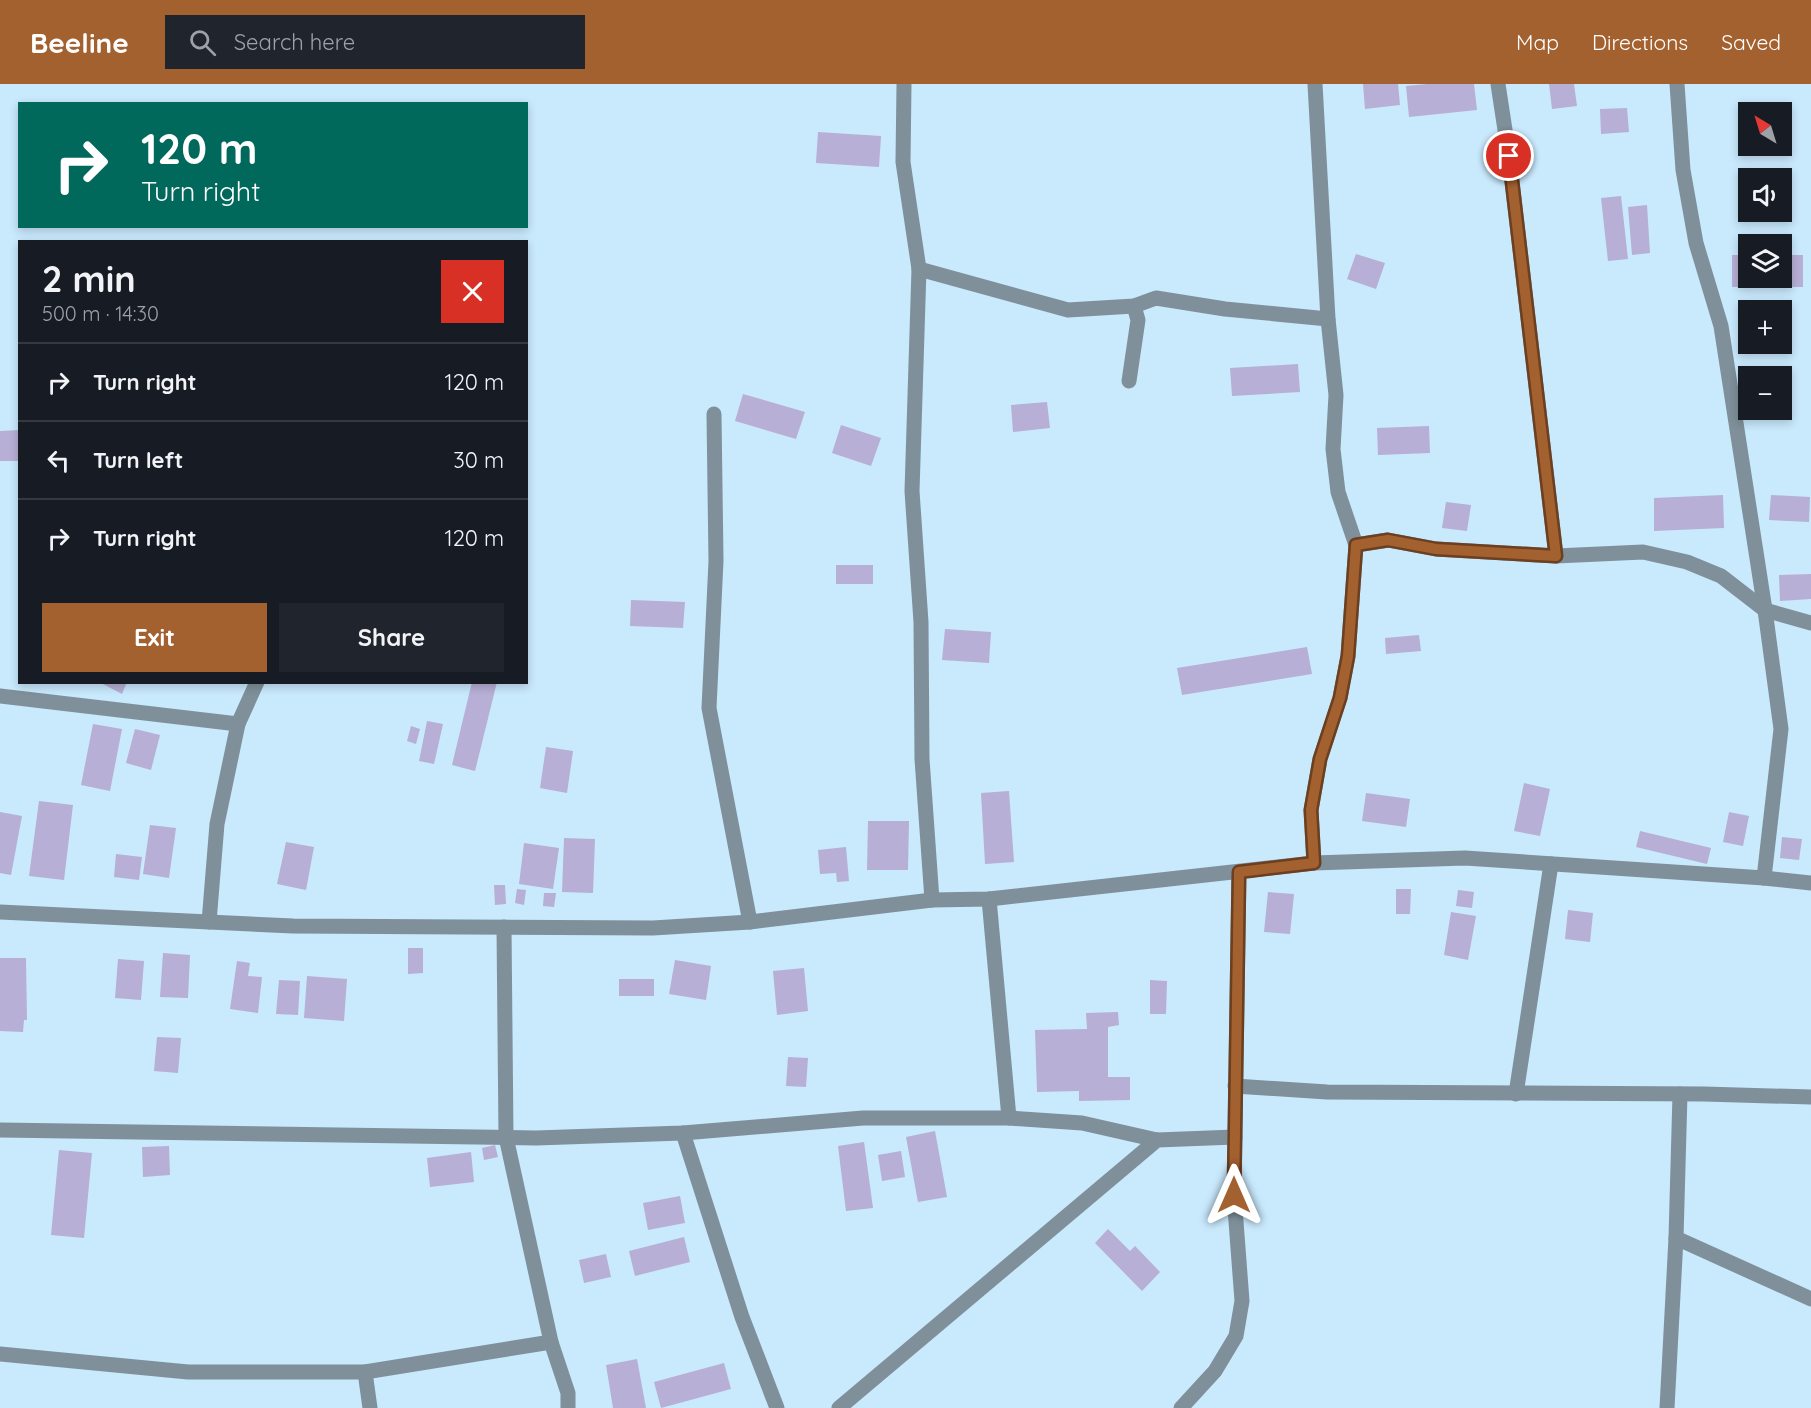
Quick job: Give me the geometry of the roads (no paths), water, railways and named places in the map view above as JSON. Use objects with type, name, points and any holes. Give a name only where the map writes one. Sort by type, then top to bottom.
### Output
[{"type":"street","points":[[904,84],[903,162],[919,268],[912,491],[921,622],[921,759],[932,900]]},
{"type":"street","points":[[1314,863],[1311,810],[1320,759],[1340,698],[1348,656],[1356,545],[1338,492],[1333,449],[1336,395],[1328,320],[1315,84]]},
{"type":"street","points":[[1498,84],[1547,465],[1556,556]]},
{"type":"street","points":[[1677,84],[1687,190],[1696,243],[1721,326],[1781,729],[1764,878]]},
{"type":"street","points":[[919,268],[1068,309],[1134,306],[1156,298],[1225,309],[1328,320]]},
{"type":"street","points":[[1129,381],[1138,320],[1134,306]]},
{"type":"street","points":[[714,414],[716,572],[709,708],[750,922]]},
{"type":"street","points":[[1356,545],[1388,540],[1436,549],[1556,556],[1643,552],[1687,562],[1721,576],[1765,610],[1811,622]]},
{"type":"street","points":[[209,922],[218,824],[238,724],[256,684]]},
{"type":"street","points":[[0,696],[238,724]]},
{"type":"street","points":[[0,912],[293,926],[653,928],[750,922],[932,900],[989,899],[1314,863],[1465,858],[1811,883]]},
{"type":"street","points":[[1516,1094],[1551,864]]},
{"type":"street","points":[[1181,1408],[1215,1371],[1236,1336],[1242,1301],[1234,1195],[1239,872]]},
{"type":"street","points":[[989,899],[1009,1118]]},
{"type":"street","points":[[504,927],[506,1137],[551,1342],[568,1393],[568,1408]]},
{"type":"street","points":[[1235,1086],[1327,1092],[1811,1097]]},
{"type":"street","points":[[1667,1408],[1676,1238],[1680,1094]]},
{"type":"street","points":[[0,1130],[506,1137],[683,1133],[863,1118],[1009,1118],[1082,1123],[1158,1140],[1235,1137]]},
{"type":"street","points":[[683,1133],[742,1317],[777,1408]]},
{"type":"street","points":[[839,1408],[1158,1140]]},
{"type":"street","points":[[1676,1238],[1811,1299]]},
{"type":"street","points":[[0,1354],[188,1372],[365,1372],[551,1342]]},
{"type":"street","points":[[365,1372],[370,1408]]}]
